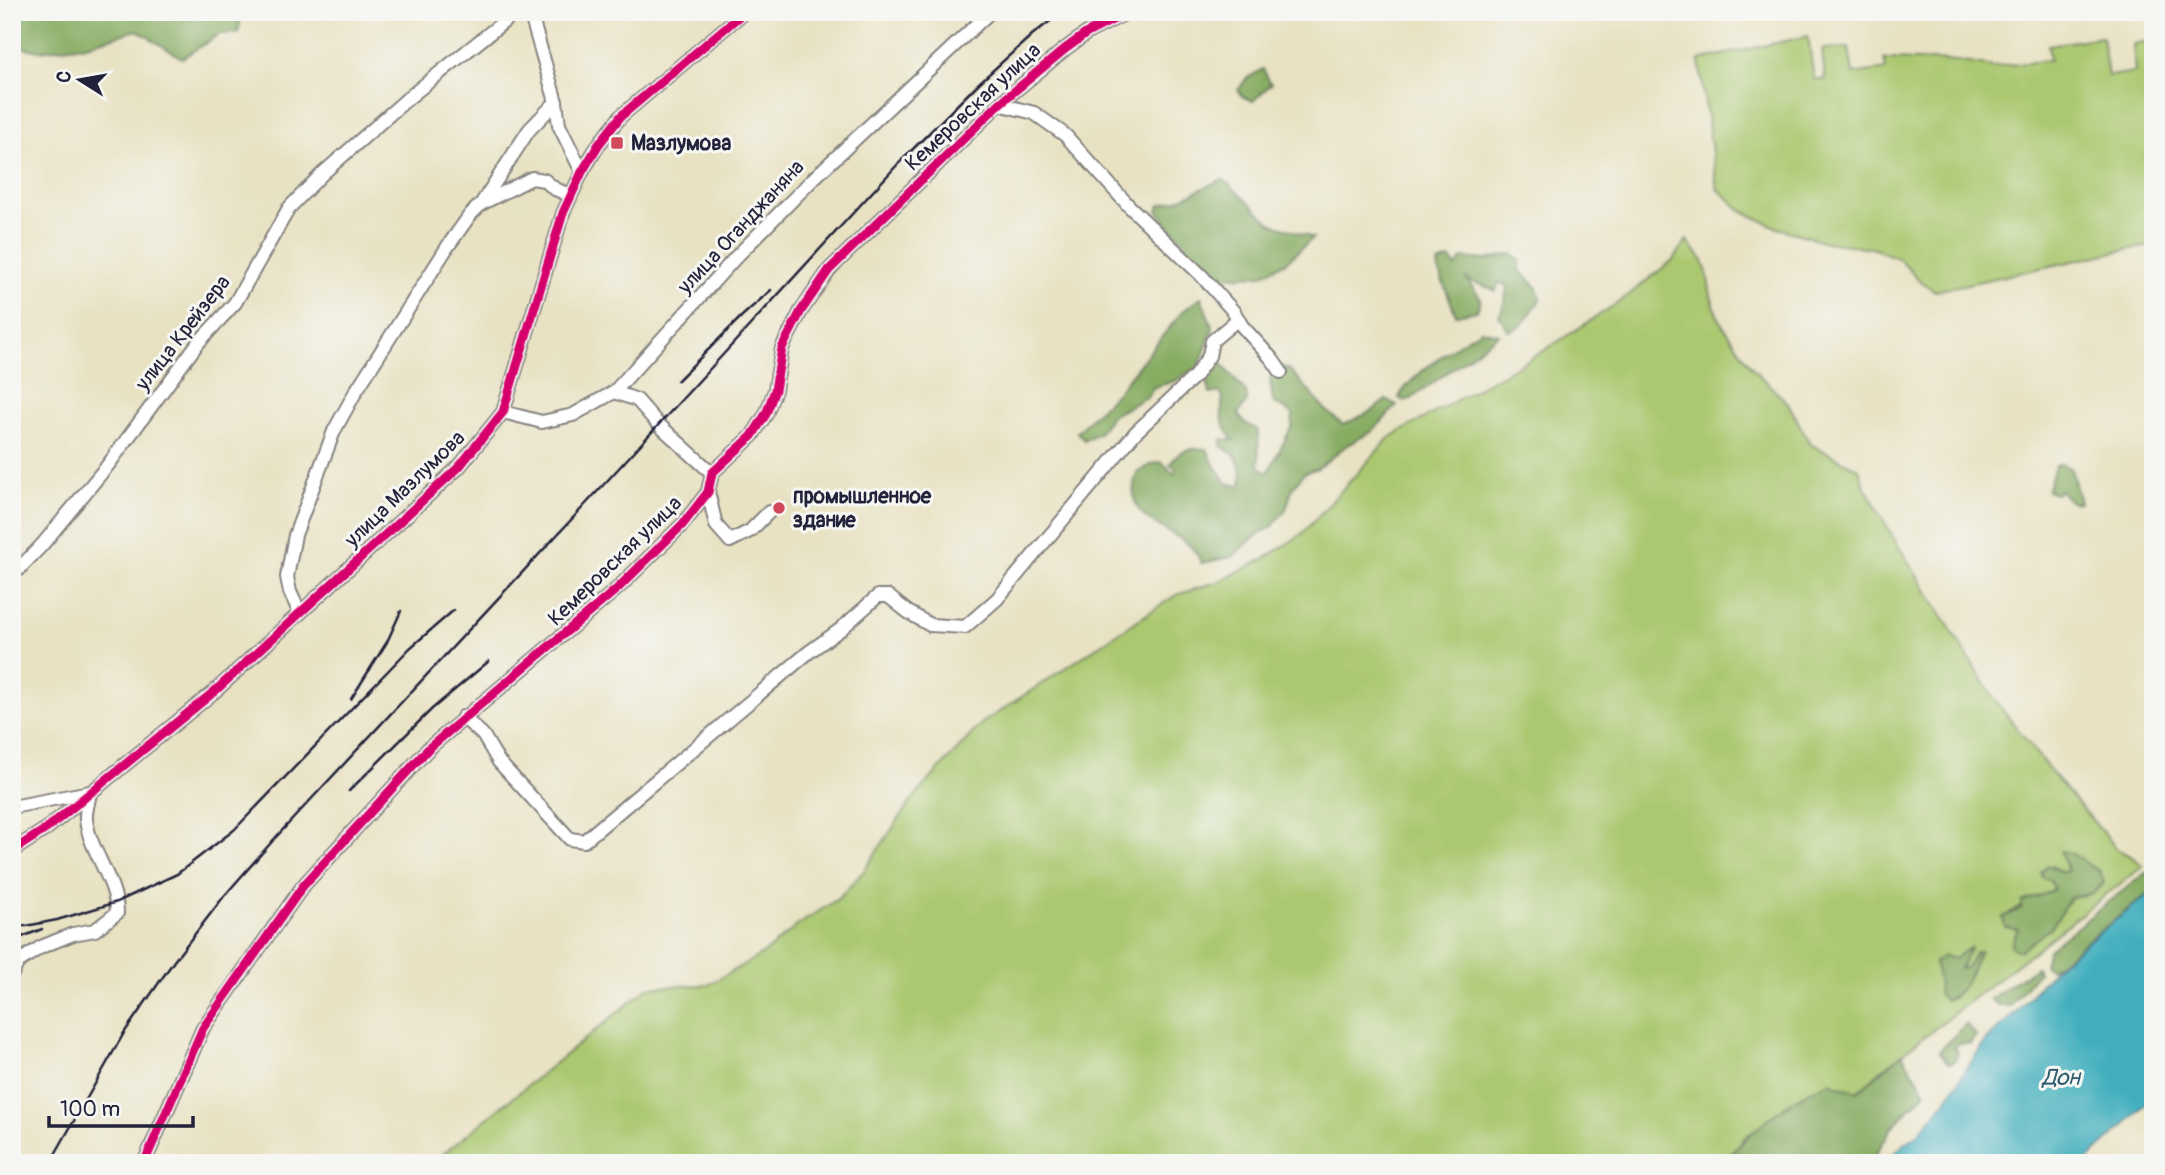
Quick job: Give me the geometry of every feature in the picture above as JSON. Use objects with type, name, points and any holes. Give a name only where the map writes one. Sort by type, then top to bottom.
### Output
[{"type":"street","name":"улица Крейзера","points":[[12,576],[42,545],[108,465],[198,343],[235,303],[289,208],[321,175],[407,99],[516,12]]},
{"type":"street","points":[[530,12],[556,102],[559,125],[582,172]]},
{"type":"street","name":"улица Мазлумова","points":[[12,850],[46,829],[215,691],[458,467],[503,412],[570,195],[599,144],[621,116],[744,12]]},
{"type":"street","name":"улица Оганджаняна","points":[[503,412],[542,422],[573,415],[614,392],[736,257],[804,187],[989,12]]},
{"type":"street","name":"Кемеровская улица","points":[[144,1163],[203,1028],[303,886],[429,748],[618,587],[682,524],[708,492],[712,473],[752,436],[765,414],[775,390],[782,348],[801,311],[829,270],[999,104],[1087,33],[1128,12]]},
{"type":"street","points":[[299,611],[290,592],[287,577],[295,535],[334,431],[407,310],[470,215],[481,204],[530,130],[556,102]]},
{"type":"street","points":[[999,104],[1034,113],[1065,135],[1129,206],[1201,275],[1281,372]]},
{"type":"street","points":[[481,204],[532,178],[544,180],[555,189],[570,195]]},
{"type":"street","points":[[463,717],[484,735],[499,762],[570,839],[584,841],[878,596],[888,596],[930,625],[965,627],[997,599],[1135,433],[1195,376],[1209,356],[1212,341],[1238,319]]},
{"type":"street","points":[[614,392],[637,400],[656,422],[712,473]]},
{"type":"street","points":[[708,492],[716,525],[730,541],[750,531],[769,512]]},
{"type":"street","points":[[12,807],[90,792],[86,819],[99,860],[117,902],[117,913],[95,930],[65,937],[41,947],[18,962],[12,974]]},
{"type":"green space","points":[[12,12],[242,12],[238,34],[220,34],[182,58],[137,30],[86,45],[39,51],[12,45]]},
{"type":"green space","points":[[1808,36],[1814,79],[1825,80],[1822,49],[1849,48],[1853,74],[1886,69],[1884,59],[1957,61],[1994,67],[2050,60],[2048,45],[2102,37],[2108,76],[2135,72],[2133,44],[2153,40],[2153,246],[1935,291],[1921,282],[1898,258],[1872,248],[1826,242],[1778,228],[1742,211],[1717,188],[1699,60]]},
{"type":"green space","points":[[1263,69],[1271,84],[1253,101],[1243,97],[1238,90],[1246,79]]},
{"type":"green space","points":[[1223,179],[1271,223],[1313,238],[1286,262],[1262,275],[1224,277],[1204,267],[1158,212],[1160,205]]},
{"type":"green space","points":[[1687,240],[1703,261],[1719,320],[1753,369],[1788,403],[1810,444],[1859,469],[1864,485],[1894,539],[1995,700],[2051,772],[2117,849],[2143,866],[1857,1092],[1829,1082],[1745,1137],[1723,1163],[432,1163],[649,987],[708,985],[764,953],[798,925],[839,898],[863,872],[913,798],[982,723],[1176,595],[1220,581],[1264,559],[1302,534],[1389,438],[1537,355],[1621,301],[1674,259]],"holes":[[[2061,852],[2072,855],[2100,871],[2104,883],[2093,893],[2070,898],[2052,927],[2014,939],[2018,929],[2005,927],[2010,912],[2054,889],[2050,879],[2052,866],[2062,872],[2069,871]],[[1976,951],[1953,998],[1939,994],[1940,983],[1960,968],[1966,968]]]},
{"type":"green space","points":[[1511,254],[1520,260],[1519,270],[1536,286],[1541,299],[1521,326],[1509,331],[1499,316],[1505,302],[1507,285],[1498,284],[1496,291],[1465,277],[1481,299],[1477,311],[1456,315],[1438,263],[1450,259],[1456,267],[1463,258],[1486,260]]},
{"type":"green space","points":[[1201,297],[1213,329],[1199,366],[1175,381],[1154,387],[1147,397],[1111,416],[1099,433],[1084,440],[1077,432],[1118,391],[1182,312]]},
{"type":"green space","points":[[1481,330],[1499,334],[1411,399],[1405,401],[1399,398],[1412,380]]},
{"type":"green space","points":[[1218,360],[1246,392],[1247,401],[1238,414],[1244,422],[1258,430],[1259,466],[1268,473],[1292,426],[1293,414],[1273,402],[1270,380],[1277,366],[1288,368],[1343,425],[1372,411],[1386,400],[1397,405],[1373,431],[1347,445],[1318,468],[1304,473],[1293,487],[1286,509],[1272,527],[1252,539],[1232,557],[1201,563],[1194,550],[1183,540],[1145,516],[1137,506],[1133,492],[1137,473],[1152,464],[1162,462],[1174,474],[1176,468],[1170,464],[1174,459],[1181,452],[1195,449],[1207,449],[1214,465],[1228,484],[1241,485],[1242,474],[1236,456],[1221,446],[1222,439],[1234,440],[1223,420],[1223,397],[1219,392],[1210,394],[1207,380],[1209,364]]},
{"type":"green space","points":[[2061,464],[2071,469],[2080,502],[2072,503],[2059,490],[2056,494],[2047,491],[2055,466]]},
{"type":"green space","points":[[2060,851],[2071,853],[2100,871],[2104,883],[2093,893],[2070,898],[2052,927],[2020,951],[2014,949],[2011,945],[2018,929],[2005,927],[2003,917],[2022,908],[2022,902],[2054,889],[2050,880],[2043,878],[2041,872],[2047,865],[2062,872],[2068,871]]},
{"type":"green space","points":[[2153,867],[2153,890],[2051,969],[2044,965],[2048,950]]},
{"type":"green space","points":[[1971,947],[1960,968],[1966,968],[1976,951],[1980,951],[1971,972],[1963,987],[1945,1000],[1938,994],[1939,982],[1934,962],[1944,956],[1954,959]]},
{"type":"green space","points":[[2036,967],[2038,972],[2009,1007],[1998,1005],[1990,999]]},
{"type":"green space","points":[[1966,1024],[1976,1035],[1970,1044],[1960,1043],[1954,1046],[1958,1053],[1954,1062],[1948,1063],[1939,1051]]},
{"type":"green space","points":[[1902,1054],[1926,1092],[1892,1127],[1871,1163],[1723,1163],[1758,1127],[1799,1097],[1829,1082],[1857,1092]]},
{"type":"water","name":"Дон","points":[[2153,891],[2152,1098],[2085,1163],[1886,1163],[1896,1151],[1918,1134],[1944,1103],[1986,1040],[2019,1009],[2059,964]]},
{"type":"railway","points":[[50,1163],[124,1033],[174,961],[225,895],[898,164],[979,83],[1062,12]]},
{"type":"railway","points":[[677,381],[771,290]]},
{"type":"railway","points":[[12,926],[57,920],[117,902],[177,874],[234,830],[410,648],[454,610]]},
{"type":"railway","points":[[351,699],[387,642],[401,611]]},
{"type":"railway","points":[[349,791],[432,709],[489,661]]},
{"type":"railway","points":[[12,941],[42,929]]},
{"type":"cycle path","points":[[12,851],[46,829],[215,691],[459,467],[503,412],[563,213],[582,172],[599,144],[621,116],[744,12]]},
{"type":"cycle path","points":[[144,1163],[203,1028],[303,886],[429,748],[618,588],[683,524],[708,492],[712,473],[752,436],[766,414],[775,390],[782,348],[801,311],[829,270],[999,104],[1087,33],[1128,12]]},
{"type":"place","name":"Мазлумова","points":[[617,143]]},
{"type":"place","name":"промышленное здание","points":[[779,508]]}]
